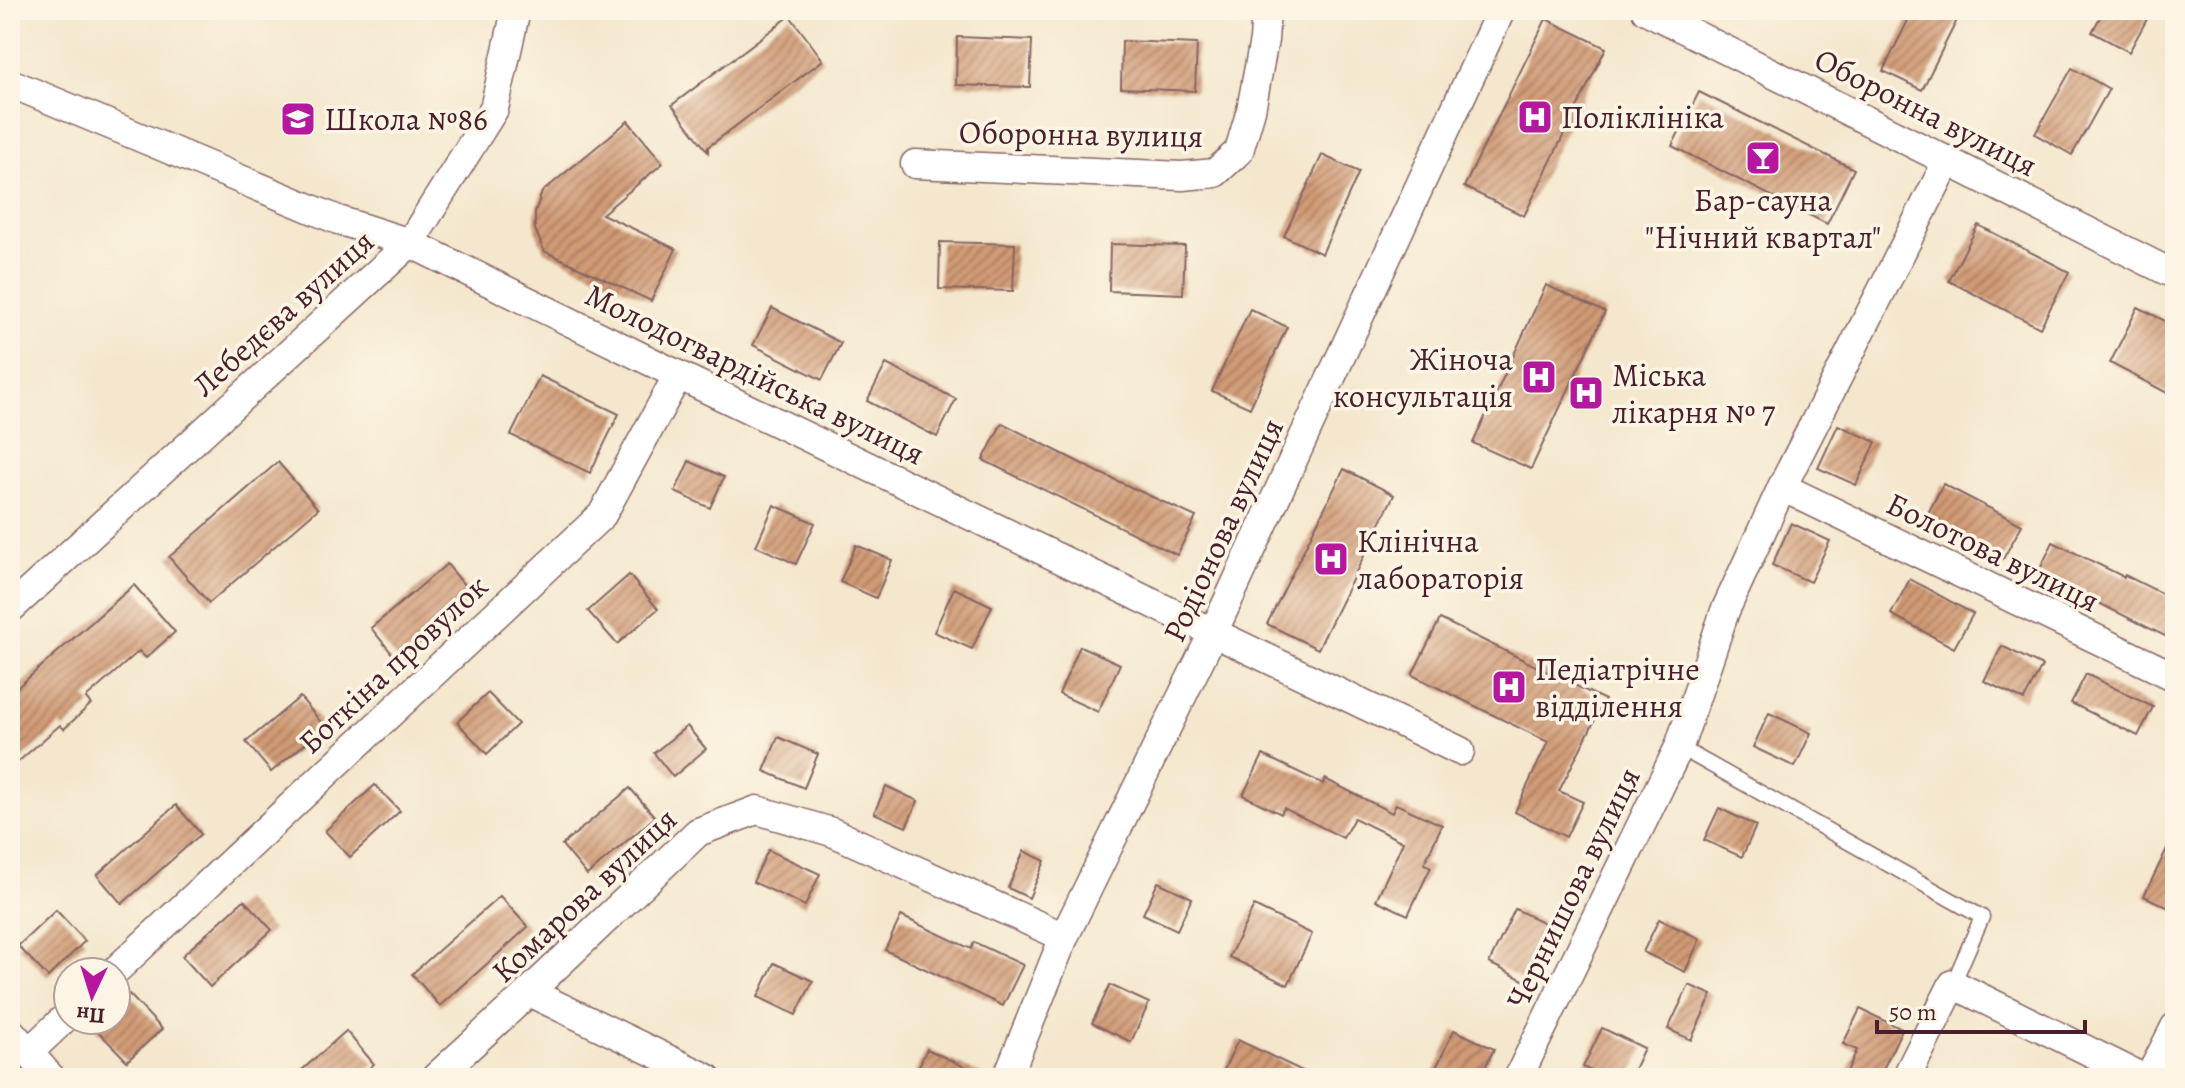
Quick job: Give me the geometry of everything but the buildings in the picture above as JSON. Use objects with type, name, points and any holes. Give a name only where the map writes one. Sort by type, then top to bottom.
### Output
[{"type":"street","name":"Лебедєва вулиця","points":[[10,609],[410,243],[494,109],[516,10]]},
{"type":"street","name":"Оборонна вулиця","points":[[915,164],[1182,176],[1215,173],[1239,151],[1251,110],[1264,40],[1266,10]]},
{"type":"street","name":"Родіонова вулиця","points":[[1007,1078],[1064,937],[1213,633],[1501,10]]},
{"type":"street","name":"Оборонна вулиця","points":[[1646,10],[2175,275]]},
{"type":"street","name":"Молодогвардійська вулиця","points":[[10,83],[338,220],[410,243],[1460,751]]},
{"type":"street","name":"Чернишова вулиця","points":[[1518,1078],[1679,747],[1725,611],[1782,487],[1948,160]]},
{"type":"street","name":"Боткіна провулок","points":[[131,956],[602,515],[678,375]]},
{"type":"street","name":"Болотова вулиця","points":[[1782,487],[2175,677]]},
{"type":"street","name":"Комарова вулиця","points":[[435,1078],[698,832],[757,810],[832,832],[1064,937]]},
{"type":"street","points":[[1906,1078],[1953,984],[2143,1078]]},
{"type":"street","points":[[529,992],[707,1078]]},
{"type":"street","points":[[2149,1078],[2175,1027]]},
{"type":"street","points":[[29,1052],[52,1030]]},
{"type":"street","points":[[10,1031],[51,1078]]},
{"type":"lane","points":[[1679,747],[1982,917],[1953,984]]},
{"type":"place","name":"Поліклініка","points":[[1535,117]]},
{"type":"place","name":"Школа №86","points":[[298,119]]},
{"type":"place","name":"Бар-сауна \"Нічний квартал\"","points":[[1763,158]]},
{"type":"place","name":"Жіноча консультація","points":[[1539,377]]},
{"type":"place","name":"Міська лікарня № 7","points":[[1586,393]]},
{"type":"place","name":"Клінічна лабораторія","points":[[1331,559]]},
{"type":"place","name":"Педіатрічне відділення","points":[[1509,687]]}]
